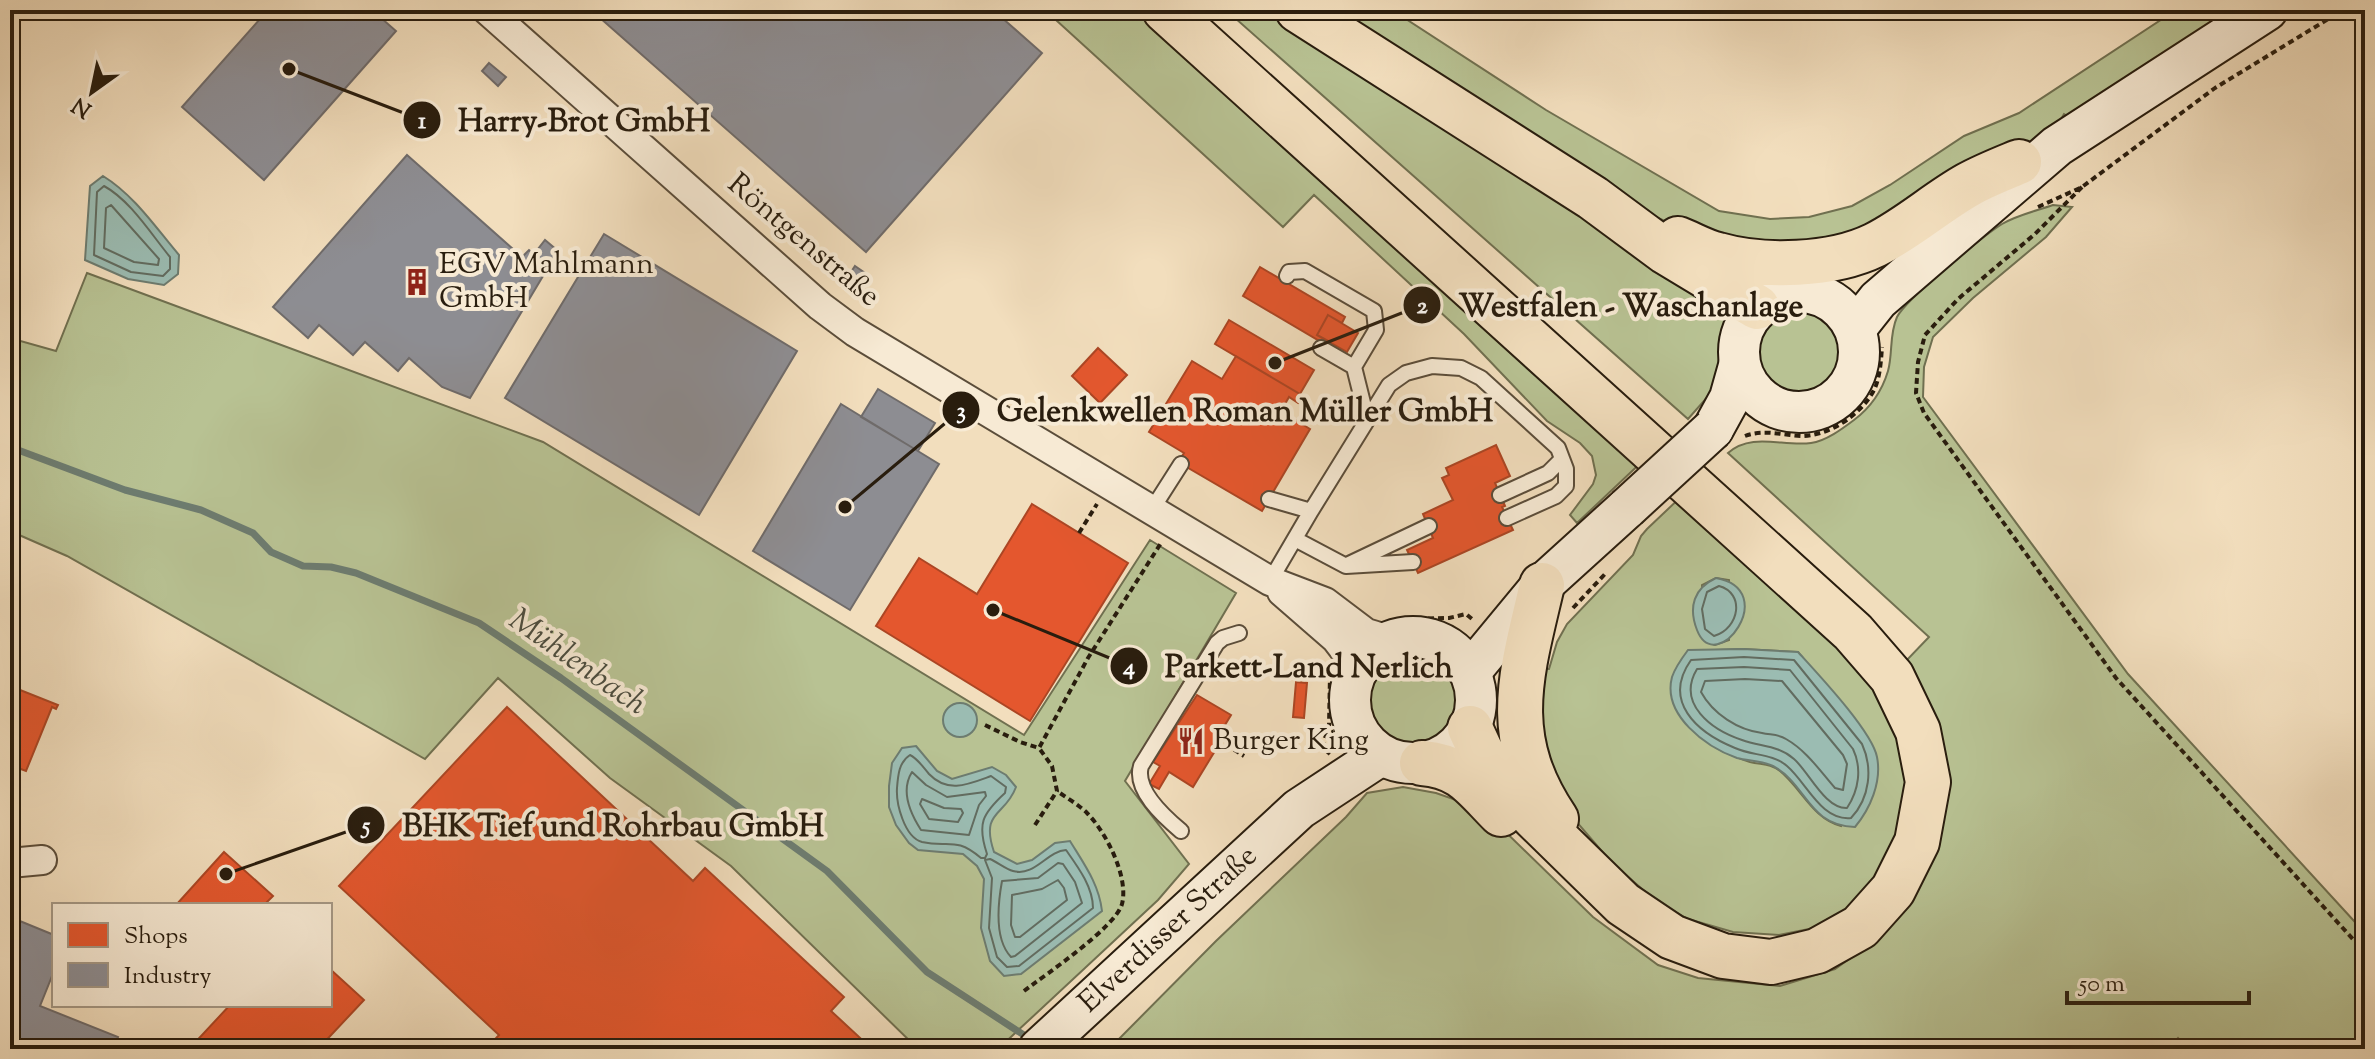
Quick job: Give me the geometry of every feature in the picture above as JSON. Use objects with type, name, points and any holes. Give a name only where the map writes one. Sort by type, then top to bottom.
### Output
[{"type":"main road","points":[[1165,10],[1853,632],[1892,677],[1918,731],[1928,782],[1917,842],[1893,890],[1860,927],[1817,951],[1771,962],[1723,956],[1672,937],[1606,889],[1489,769],[1470,728]]},
{"type":"main road","points":[[1298,10],[1593,198],[1666,252],[1757,307]]},
{"type":"main road","points":[[1739,366],[1749,386],[1772,407],[1785,412],[1809,412],[1834,402],[1853,381],[1858,366],[1860,348],[1856,325],[1863,284],[2038,154],[2267,10]]},
{"type":"main road","points":[[1593,198],[1718,256],[1773,262],[1820,261],[1847,256],[1873,246],[1968,185],[2038,154]]},
{"type":"main road","points":[[1726,434],[1730,398],[1739,366],[1738,346],[1744,325],[1757,307],[1774,296],[1796,291],[1822,295],[1856,325]]},
{"type":"main road","points":[[1606,889],[1546,804],[1521,740],[1518,703],[1524,660],[1558,597],[1627,508],[1726,434],[1745,412],[1772,407]]},
{"type":"main road","points":[[1457,659],[1558,597]]},
{"type":"main road","points":[[1402,759],[1443,756],[1456,747],[1470,728],[1476,697],[1457,659],[1417,637],[1393,641],[1377,649],[1359,669],[1351,689],[1354,722],[1364,740],[1402,759],[1453,769],[1604,917],[1636,942],[1692,970],[1722,977],[1780,978],[1812,971],[1868,946]]},
{"type":"main road","name":"Elverdisser Straße","points":[[1044,1045],[1299,809],[1354,722]]},
{"type":"main road","name":"Elverdisser Straße","points":[[1299,809],[1402,759]]},
{"type":"street","name":"Röntgenstraße","points":[[487,10],[820,306],[855,332],[1270,581],[1325,602],[1366,633],[1393,641]]},
{"type":"street","name":"Röntgenstraße","points":[[1270,581],[1336,639],[1359,669]]},
{"type":"street","points":[[10,863],[42,860]]},
{"type":"lane","points":[[1287,276],[1289,272],[1305,271],[1374,311],[1376,330],[1354,367],[1367,419]]},
{"type":"lane","points":[[1321,348],[1354,367]]},
{"type":"lane","points":[[1270,581],[1389,385],[1406,373],[1432,366],[1461,368],[1481,378],[1558,448],[1566,469],[1566,486],[1556,496],[1507,518]]},
{"type":"lane","points":[[1500,495],[1548,473],[1562,459]]},
{"type":"lane","points":[[1162,518],[1181,464]]},
{"type":"lane","points":[[1269,499],[1311,511]]},
{"type":"lane","points":[[1346,566],[1429,526]]},
{"type":"lane","points":[[1295,539],[1346,566],[1413,562]]},
{"type":"lane","points":[[1181,831],[1141,786],[1138,775],[1217,643],[1239,633]]},
{"type":"path","points":[[2343,10],[2215,88],[2082,187],[2035,234],[1958,299],[1925,335],[1918,362],[1916,393],[1924,413],[2116,678],[2360,947]]},
{"type":"path","points":[[2027,211],[2082,187]]},
{"type":"path","points":[[1726,434],[1759,432],[1805,436],[1829,430],[1847,420],[1875,388],[1856,325]]},
{"type":"path","points":[[1079,533],[1109,484]]},
{"type":"path","points":[[1039,748],[1162,518]]},
{"type":"path","points":[[1558,597],[1610,569]]},
{"type":"path","points":[[985,725],[1039,748],[1052,766],[1057,791],[1086,812],[1107,837],[1121,877],[1122,904],[1109,924],[1024,991]]},
{"type":"path","points":[[1217,739],[1244,756]]},
{"type":"path","points":[[1035,825],[1057,791]]},
{"type":"green space","points":[[1045,10],[1155,10],[1648,456],[1577,523],[1570,515],[1596,475],[1592,456],[1580,443],[1547,421],[1464,334],[1314,195],[1283,227]]},
{"type":"green space","points":[[1226,10],[1274,10],[1740,308],[1722,342],[1720,368],[1711,393],[1688,419]]},
{"type":"green space","points":[[1333,10],[1392,10],[1546,110],[1719,211],[1770,219],[1809,217],[1852,206],[1964,136],[2019,113],[2176,10],[2234,10],[2073,119],[2064,114],[2054,131],[1840,248],[1709,242],[1654,216],[1600,183]]},
{"type":"green space","points":[[2053,205],[2072,207],[2046,237],[1973,298],[1933,337],[1924,367],[1923,397],[2128,674],[2365,933],[2365,1049],[2188,1049],[2178,1038],[2168,1049],[1109,1049],[1367,793],[1403,787],[1436,793],[1482,809],[1593,917],[1658,965],[1698,978],[1780,986],[1835,969],[1881,936],[1930,842],[1903,664],[1929,637],[1728,453],[1747,443],[1817,442],[1854,420],[1879,392],[1888,371],[1897,317],[1903,308],[1978,241],[2002,224]]},
{"type":"green space","points":[[87,273],[543,442],[1024,735],[1150,540],[1236,593],[1125,781],[1189,864],[1158,900],[998,1049],[918,1049],[731,866],[610,778],[498,678],[425,759],[67,556],[10,531],[10,338],[56,351]]},
{"type":"green space","points":[[1799,305],[1817,308],[1832,318],[1842,333],[1845,351],[1842,369],[1832,384],[1817,394],[1799,397],[1781,394],[1766,384],[1756,369],[1753,351],[1756,333],[1766,318],[1781,308]]},
{"type":"green space","points":[[1686,492],[1830,619],[1913,743],[1898,854],[1847,910],[1819,927],[1779,935],[1733,932],[1688,919],[1656,901],[1612,863],[1562,805],[1538,753],[1540,669],[1549,669],[1557,642],[1567,624],[1633,555],[1647,529]],"holes":[[[1716,578],[1729,580],[1729,640],[1715,645],[1705,641],[1702,585]],[[1743,649],[1798,652],[1869,740],[1841,826],[1823,817],[1776,768],[1754,763],[1715,747],[1688,651]]]},
{"type":"green space","points":[[1405,654],[1423,654],[1440,661],[1453,674],[1460,700],[1453,726],[1440,739],[1423,746],[1405,746],[1388,739],[1375,726],[1368,709],[1368,691],[1375,674],[1388,661]]},
{"type":"water","points":[[103,176],[135,202],[179,255],[178,274],[164,285],[128,279],[85,260],[90,186]]},
{"type":"water","points":[[1716,578],[1735,586],[1744,598],[1744,613],[1738,627],[1729,638],[1717,644],[1706,642],[1697,630],[1693,614],[1698,593]]},
{"type":"water","points":[[1688,650],[1798,652],[1865,733],[1877,757],[1878,776],[1870,804],[1855,827],[1827,820],[1794,783],[1773,766],[1725,753],[1700,738],[1680,716],[1671,691],[1672,677]]},
{"type":"water","points":[[960,703],[972,708],[977,720],[972,732],[960,737],[948,732],[943,720],[948,708]]},
{"type":"water","points":[[916,746],[937,771],[952,779],[992,767],[1006,775],[1016,787],[992,821],[990,838],[994,852],[1017,864],[1032,860],[1055,843],[1070,841],[1094,883],[1102,911],[1021,974],[1004,976],[990,961],[981,928],[984,879],[977,866],[963,854],[918,850],[896,825],[889,807],[892,763],[902,748]]},
{"type":"building: Shops","points":[[1260,267],[1345,317],[1342,323],[1328,315],[1317,335],[1330,342],[1328,346],[1243,296]]},
{"type":"building: Shops","points":[[1328,315],[1358,333],[1347,352],[1317,335]]},
{"type":"building: Shops","points":[[1229,320],[1314,370],[1300,394],[1215,344]]},
{"type":"building: Shops","points":[[1098,348],[1127,375],[1100,403],[1072,376]]},
{"type":"building: Shops","points":[[1236,356],[1303,396],[1298,403],[1289,397],[1281,411],[1310,429],[1262,511],[1178,462],[1184,453],[1149,432],[1192,361],[1222,379]]},
{"type":"building: Shops","points":[[1496,445],[1510,476],[1495,483],[1513,530],[1418,573],[1407,550],[1433,538],[1423,514],[1453,500],[1442,478],[1449,475],[1446,468]]},
{"type":"building: Shops","points":[[1032,504],[1128,563],[1030,721],[876,626],[919,558],[977,594]]},
{"type":"building: Shops","points":[[1296,682],[1307,683],[1304,718],[1293,717]]},
{"type":"building: Shops","points":[[10,686],[58,705],[56,709],[52,707],[26,771],[10,765]]},
{"type":"building: Shops","name":"Burger King","points":[[1197,695],[1231,715],[1214,743],[1218,746],[1193,787],[1169,772],[1159,789],[1149,784],[1160,766],[1153,762]]},
{"type":"building: Shops","points":[[507,707],[693,881],[705,868],[844,997],[831,1011],[872,1049],[486,1049],[499,1035],[339,886]]},
{"type":"building: Shops","points":[[224,852],[273,896],[266,903],[178,903]]},
{"type":"building: Shops","points":[[332,971],[364,1000],[318,1049],[189,1049],[228,1007],[332,1007]]},
{"type":"building: Industry","points":[[268,10],[372,10],[396,31],[264,180],[182,107]]},
{"type":"building: Industry","points":[[591,10],[993,10],[1042,53],[866,252]]},
{"type":"building: Industry","points":[[489,63],[506,77],[498,86],[482,71]]},
{"type":"building: Industry","name":"EGV Mahlmann GmbH","points":[[407,155],[522,257],[529,250],[534,254],[545,240],[558,251],[470,398],[442,387],[409,358],[398,371],[365,342],[353,355],[319,325],[308,338],[273,307]]},
{"type":"building: Industry","points":[[604,234],[797,351],[699,515],[505,398]]},
{"type":"building: Industry","points":[[855,266],[868,275],[862,284],[849,275]]},
{"type":"building: Industry","points":[[878,389],[935,423],[918,451],[861,417]]},
{"type":"building: Industry","points":[[841,404],[939,464],[850,610],[753,551]]},
{"type":"building: Industry","points":[[10,917],[52,934],[52,976],[40,1006],[118,1037],[113,1049],[10,1049]]},
{"type":"waterway","name":"Mühlenbach","points":[[10,447],[125,490],[201,510],[253,533],[271,552],[303,566],[331,567],[356,573],[479,623],[561,678],[827,871],[927,972],[1033,1041]]},
{"type":"place","name":"Harry-Brot GmbH","points":[[289,69]]},
{"type":"place","name":"EGV Mahlmann GmbH","points":[[417,282]]},
{"type":"place","name":"Westfalen - Waschanlage","points":[[1275,363]]},
{"type":"place","name":"Gelenkwellen Roman Müller GmbH","points":[[845,507]]},
{"type":"place","name":"Parkett-Land Nerlich","points":[[993,610]]},
{"type":"place","name":"Burger King","points":[[1191,741]]},
{"type":"place","name":"BHK Tief und Rohrbau GmbH","points":[[226,874]]}]
